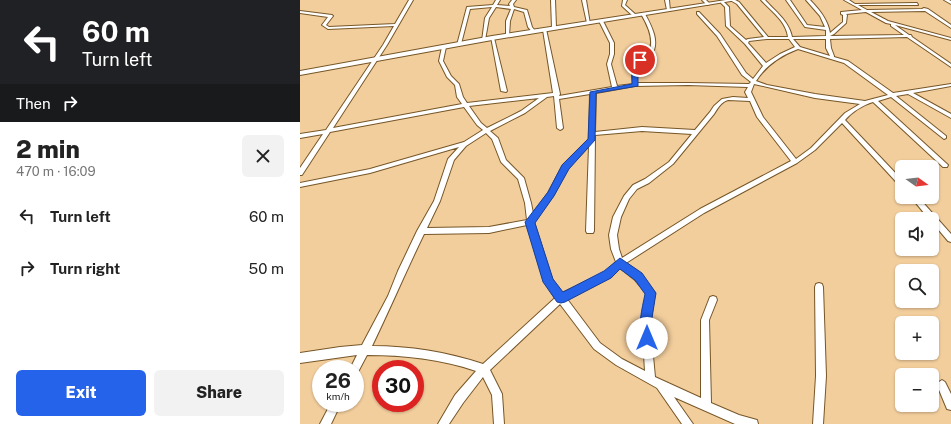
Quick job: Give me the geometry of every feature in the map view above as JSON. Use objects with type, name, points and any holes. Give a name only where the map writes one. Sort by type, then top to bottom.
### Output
[{"type":"street","points":[[300,173],[376,58],[412,0]]},
{"type":"street","points":[[483,40],[487,18],[498,0]]},
{"type":"street","points":[[507,36],[508,21],[513,8],[511,4],[514,0]]},
{"type":"street","points":[[553,0],[554,28]]},
{"type":"street","points":[[584,0],[589,23]]},
{"type":"street","points":[[625,0],[623,5],[634,15]]},
{"type":"street","points":[[667,0],[669,10]]},
{"type":"street","points":[[300,73],[376,58],[669,10],[706,2],[733,0],[738,3],[767,38]]},
{"type":"street","points":[[763,0],[780,18],[790,34],[790,38],[798,48]]},
{"type":"street","points":[[788,0],[806,26],[827,28]]},
{"type":"street","points":[[808,0],[824,18],[827,28],[828,49],[832,56]]},
{"type":"street","points":[[846,0],[888,22],[951,66]]},
{"type":"street","points":[[910,0],[951,27]]},
{"type":"street","points":[[946,0],[951,3]]},
{"type":"street","points":[[722,2],[727,7],[728,26],[765,65]]},
{"type":"street","points":[[855,4],[917,4]]},
{"type":"street","points":[[459,44],[468,8],[494,6],[526,11],[530,27],[534,32]]},
{"type":"street","points":[[828,36],[845,22],[845,16],[842,13],[927,10]]},
{"type":"street","points":[[300,12],[331,16],[324,25],[328,28],[396,25]]},
{"type":"street","points":[[698,13],[719,35],[752,84]]},
{"type":"street","points":[[635,85],[635,69],[640,60],[650,53],[652,43],[649,23],[643,14]]},
{"type":"street","points":[[601,21],[612,43],[612,54],[608,64],[615,88]]},
{"type":"street","points":[[888,22],[951,39]]},
{"type":"street","points":[[545,30],[557,96],[560,128]]},
{"type":"street","points":[[746,44],[748,40],[767,38],[910,36]]},
{"type":"street","points":[[492,38],[504,91]]},
{"type":"street","points":[[444,47],[441,61],[449,76],[457,84],[460,97],[479,124],[494,138],[504,161],[521,178],[528,203],[530,222],[548,282],[597,346],[619,362],[660,385],[738,420],[754,424]]},
{"type":"street","points":[[795,162],[760,117],[748,92],[765,65],[779,55],[798,48],[832,56],[846,62],[892,95],[944,137]]},
{"type":"street","points":[[300,136],[510,98],[557,96],[635,85],[752,84],[815,96],[865,103],[892,95],[951,85]]},
{"type":"street","points":[[590,231],[593,92]]},
{"type":"street","points":[[910,93],[951,116]]},
{"type":"street","points":[[359,360],[391,298],[402,271],[437,200],[451,159],[458,150],[469,142],[487,130],[523,112],[545,96]]},
{"type":"street","points":[[650,380],[646,324],[651,293],[638,277],[620,263],[615,249],[613,235],[617,217],[626,198],[635,187],[647,181],[671,163],[712,113],[716,104],[724,99],[752,100]]},
{"type":"street","points":[[875,101],[945,165]]},
{"type":"street","points":[[443,424],[459,399],[484,369],[561,298],[608,275],[620,263],[702,211],[795,162],[813,149],[847,114],[865,103]]},
{"type":"street","points":[[842,120],[895,177]]},
{"type":"street","points":[[421,231],[489,230],[530,222],[551,194],[565,167],[591,137],[642,129],[696,132]]},
{"type":"street","points":[[300,185],[376,169],[469,142]]},
{"type":"street","points":[[920,204],[951,238]]},
{"type":"street","points":[[818,424],[821,376],[819,287]]},
{"type":"street","points":[[706,405],[705,320],[713,300]]},
{"type":"street","points":[[300,358],[364,350],[424,355],[470,364],[484,369],[498,394],[499,424]]},
{"type":"street","points":[[660,385],[688,424]]},
{"type":"street","points":[[942,385],[951,405]]},
{"type":"street","points":[[325,424],[331,412]]},
{"type":"route","points":[[640,60],[635,69],[635,85],[593,92],[591,140],[565,167],[551,194],[530,222],[530,227],[548,282],[561,298],[608,275],[620,263],[638,277],[651,293],[646,324],[647,338]]}]
